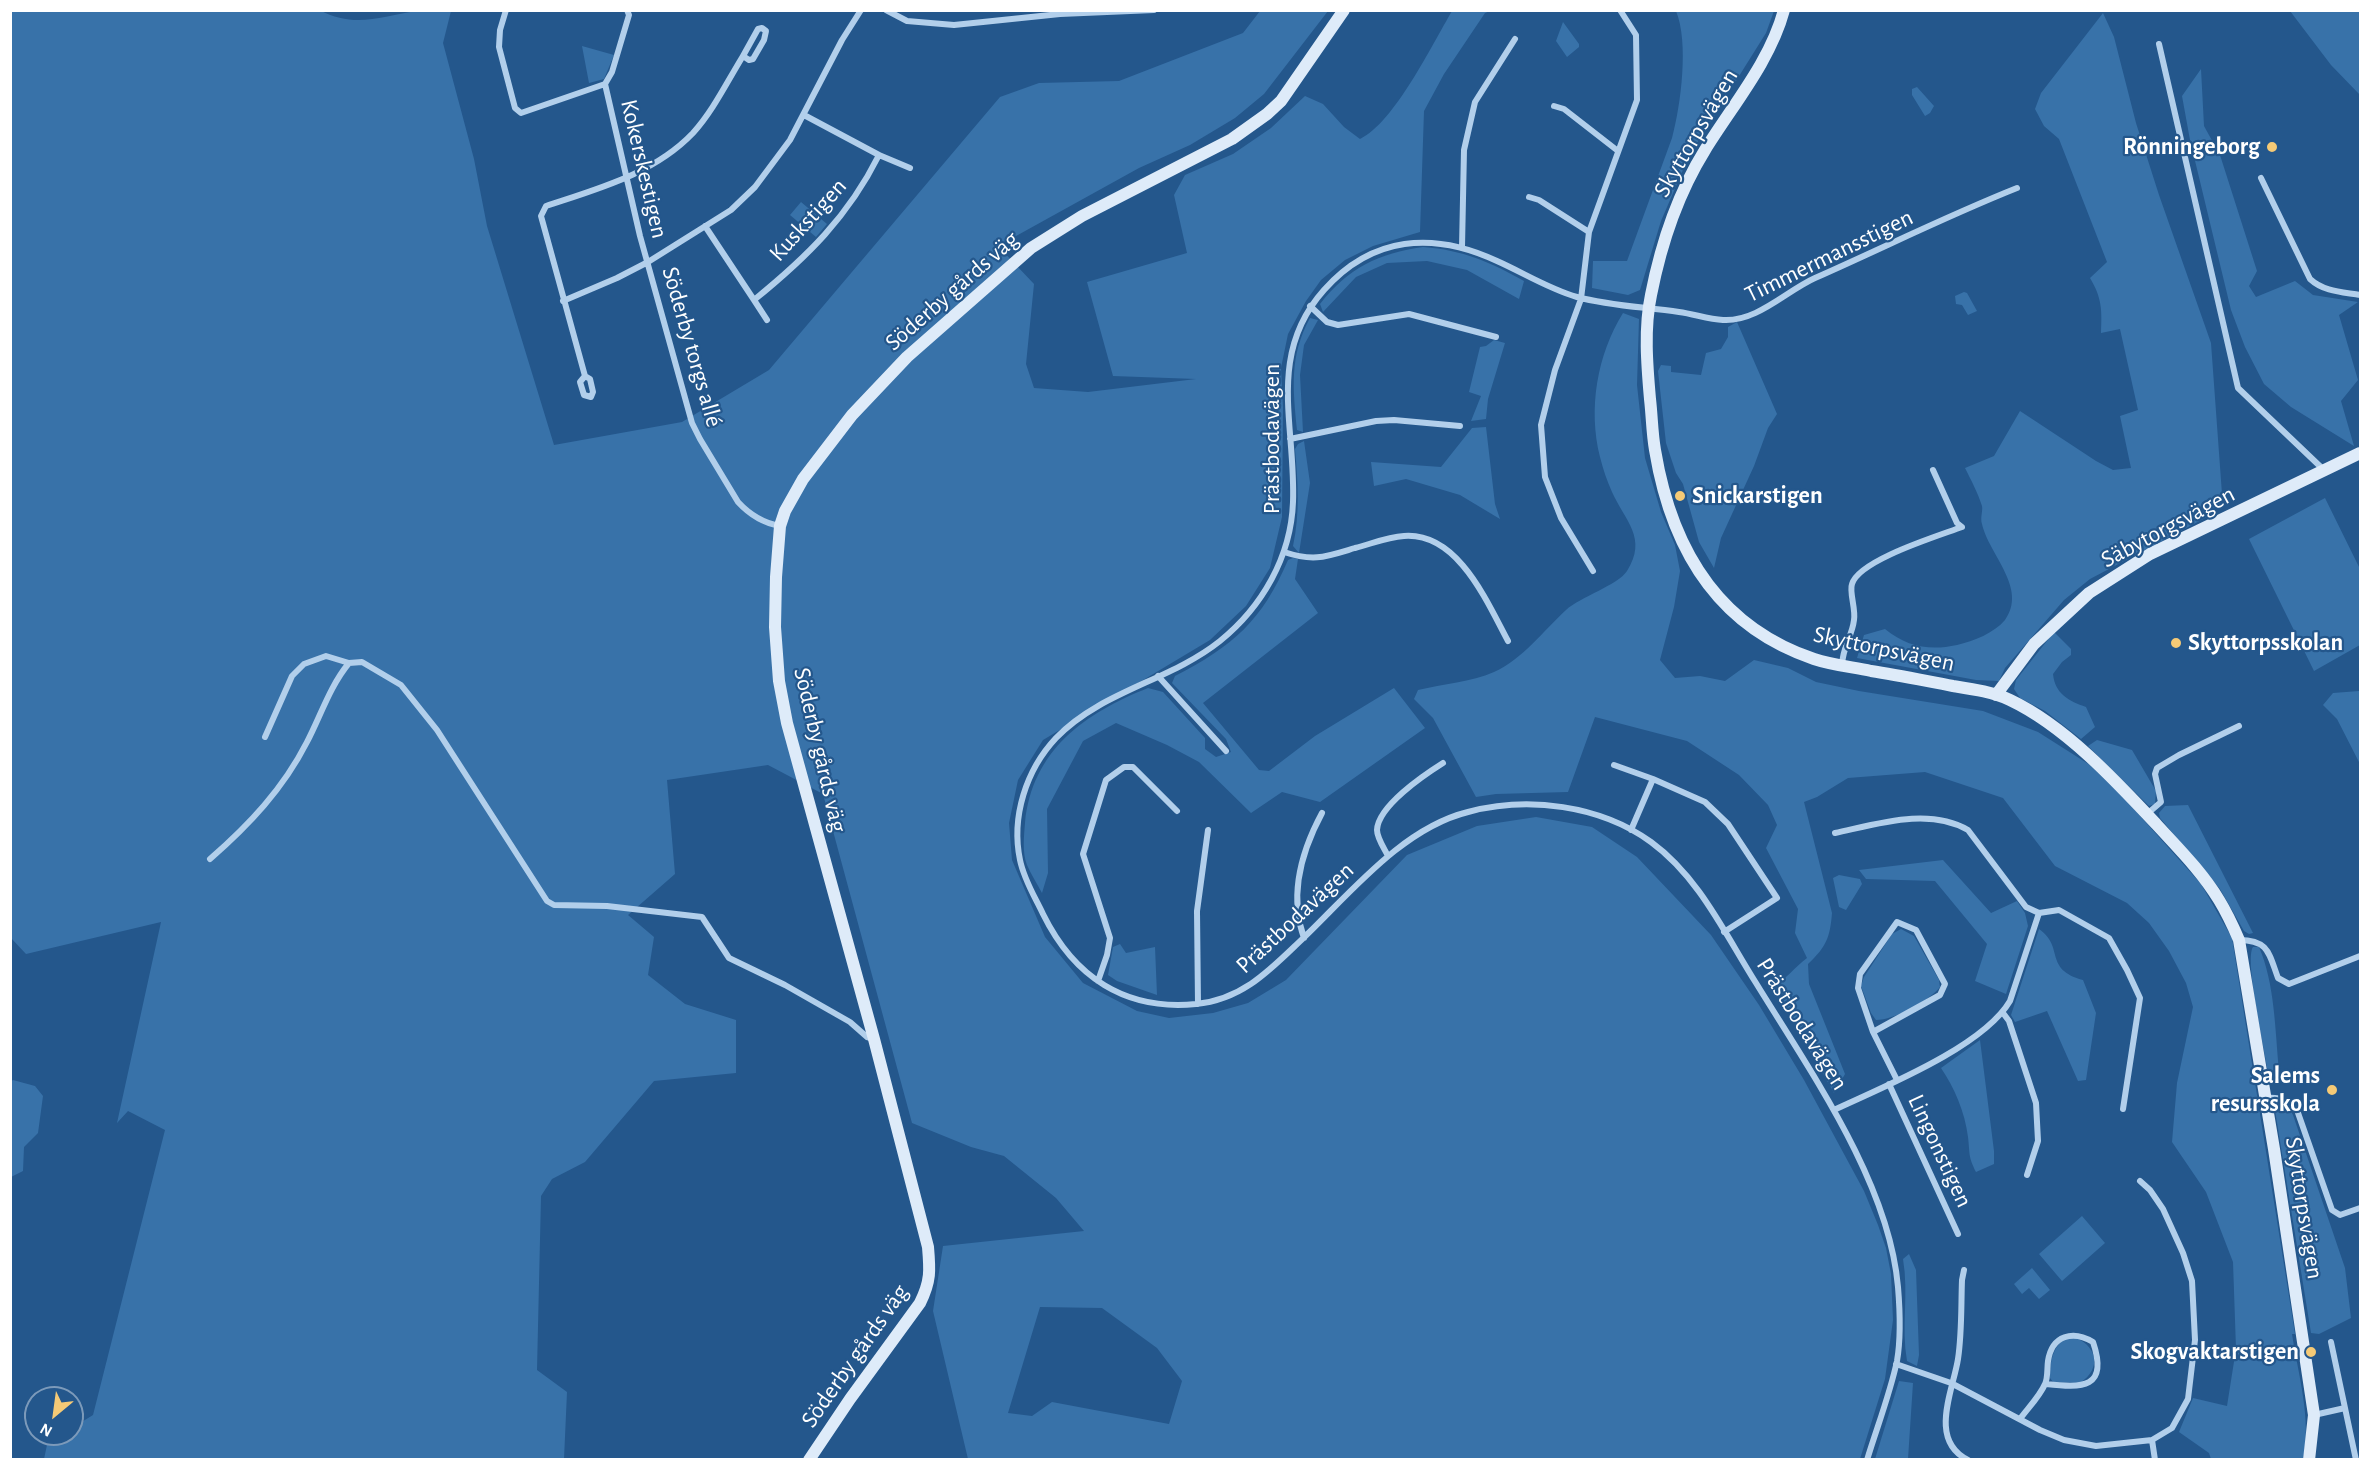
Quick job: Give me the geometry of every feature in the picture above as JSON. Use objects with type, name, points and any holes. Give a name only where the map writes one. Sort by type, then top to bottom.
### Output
[{"type":"street","name":"Kokerskestigen","points":[[506,10],[500,30],[499,46],[515,108],[528,112],[605,84],[612,72],[629,15],[627,10]]},
{"type":"street","name":"Söderby torgs allé","points":[[780,526],[766,524],[746,511],[699,439],[688,411],[648,262],[731,210],[755,187],[784,148],[804,115],[842,40],[861,10]]},
{"type":"street","points":[[886,10],[906,21],[954,26],[1060,14],[1154,10]]},
{"type":"street","name":"Söderby gårds väg","points":[[809,1460],[850,1399],[920,1304],[928,1287],[930,1274],[928,1247],[874,1039],[787,723],[779,681],[775,627],[780,526],[793,495],[811,467],[852,415],[907,357],[1033,246],[1082,216],[1232,139],[1267,114],[1281,101],[1344,10]]},
{"type":"street","points":[[1593,571],[1554,503],[1545,477],[1541,425],[1555,370],[1581,298],[1589,232],[1637,100],[1636,35],[1620,10]]},
{"type":"street","name":"Skyttorpsvägen","points":[[1784,10],[1770,48],[1704,152],[1684,188],[1662,247],[1649,307],[1648,378],[1655,452],[1665,498],[1683,546],[1700,576],[1717,598],[1751,629],[1813,659],[1996,695],[2010,700],[2086,753],[2147,814],[2199,872],[2217,897],[2229,915],[2239,940],[2263,1083],[2314,1415],[2309,1460]]},
{"type":"street","points":[[585,376],[563,301],[541,216],[542,211],[546,206],[628,178],[691,135],[714,106],[758,29],[762,28],[766,31],[764,40],[753,59],[749,60],[743,56]]},
{"type":"street","points":[[1462,248],[1464,150],[1475,102],[1515,39]]},
{"type":"street","points":[[2159,44],[2238,388],[2325,471]]},
{"type":"street","name":"Kokerskestigen","points":[[605,84],[648,262]]},
{"type":"street","points":[[1554,106],[1564,110],[1618,151]]},
{"type":"street","points":[[804,115],[879,155],[910,168]]},
{"type":"street","name":"Kuskstigen","points":[[754,300],[810,253],[856,197],[879,155]]},
{"type":"street","points":[[2261,178],[2310,279],[2326,289],[2361,295]]},
{"type":"street","name":"Timmermansstigen","points":[[1649,307],[1722,320],[1749,316],[1808,281],[2017,188]]},
{"type":"street","points":[[1529,197],[1539,200],[1589,232]]},
{"type":"street","name":"Kuskstigen","points":[[705,226],[767,320]]},
{"type":"street","name":"Prästbodavägen","points":[[1649,307],[1581,298],[1556,290],[1490,257],[1462,248],[1430,242],[1404,242],[1382,249],[1366,256],[1339,274],[1311,306],[1293,341],[1288,403],[1293,497],[1291,525],[1284,552],[1267,589],[1244,619],[1219,642],[1158,676],[1098,705],[1075,721],[1052,742],[1032,771],[1019,809],[1017,833],[1020,862],[1031,892],[1052,934],[1082,970],[1126,997],[1166,1005],[1198,1004],[1224,999],[1253,984],[1388,856],[1440,821],[1469,811],[1507,805],[1575,809],[1614,821],[1654,844],[1693,881],[1834,1110],[1868,1181],[1887,1231],[1898,1285],[1899,1342],[1896,1364],[1867,1460]]},
{"type":"street","points":[[563,301],[648,262]]},
{"type":"street","points":[[1311,306],[1327,322],[1338,326],[1409,314],[1496,337]]},
{"type":"street","points":[[1290,439],[1376,421],[1460,426]]},
{"type":"street","name":"Säbytorgsvägen","points":[[1996,695],[2034,644],[2089,593],[2151,554],[2361,453]]},
{"type":"street","points":[[1842,666],[1845,647],[1854,622],[1854,603],[1850,586],[1855,576],[1875,561],[1962,527],[1957,523],[1933,470]]},
{"type":"street","points":[[1284,552],[1316,559],[1392,538],[1406,536],[1427,540],[1441,546],[1464,565],[1508,641]]},
{"type":"street","points":[[265,737],[292,676],[304,664],[326,656],[349,663],[362,662],[400,685],[437,730],[547,901],[554,905],[608,906],[702,916],[729,958],[785,985],[850,1022],[867,1037],[874,1039]]},
{"type":"street","points":[[210,859],[246,828],[278,790],[307,743],[338,676],[349,663]]},
{"type":"street","points":[[1158,676],[1226,751]]},
{"type":"street","points":[[2147,814],[2161,802],[2157,768],[2239,726]]},
{"type":"street","points":[[1388,856],[1377,833],[1378,823],[1383,814],[1418,779],[1443,763]]},
{"type":"street","points":[[1614,765],[1705,802],[1728,824],[1777,898],[1724,932]]},
{"type":"street","points":[[1098,981],[1110,938],[1083,854],[1106,780],[1124,767],[1133,767],[1177,811]]},
{"type":"street","points":[[1631,830],[1653,779]]},
{"type":"street","points":[[1304,938],[1299,923],[1298,879],[1312,831],[1322,813]]},
{"type":"street","points":[[1835,833],[1923,818],[1956,823],[1968,830],[2026,907],[2039,913],[2059,910],[2109,938],[2140,998],[2123,1108]]},
{"type":"street","points":[[1198,1004],[1197,911],[1208,830]]},
{"type":"street","name":"Lingonstigen","points":[[1834,1110],[1948,1054],[1973,1038],[2003,1013],[2010,1001],[2039,913]]},
{"type":"street","name":"Lingonstigen","points":[[1873,1032],[1940,995],[1945,984],[1916,930],[1897,922],[1860,974],[1858,988],[1873,1032],[1897,1080]]},
{"type":"street","points":[[2239,940],[2259,942],[2267,949],[2278,978],[2289,984],[2361,956]]},
{"type":"street","points":[[2003,1013],[2009,1021],[2036,1103],[2038,1141],[2027,1175]]},
{"type":"street","name":"Lingonstigen","points":[[1889,1084],[1958,1234]]},
{"type":"street","points":[[2265,1098],[2284,1099],[2293,1104],[2297,1110],[2332,1210],[2340,1215],[2361,1208]]},
{"type":"street","points":[[1896,1364],[1951,1383],[2064,1440],[2096,1446],[2152,1440],[2172,1428],[2188,1399],[2195,1340],[2192,1281],[2183,1253],[2163,1209],[2150,1190],[2140,1181]]},
{"type":"street","points":[[1964,1270],[1958,1360],[1947,1402],[1946,1432],[1953,1450],[1968,1460]]},
{"type":"street","points":[[2020,1419],[2046,1384],[2050,1350],[2057,1341],[2073,1334],[2093,1342],[2099,1362],[2092,1380],[2085,1385],[2073,1387],[2046,1384]]},
{"type":"street","points":[[2331,1342],[2356,1460]]},
{"type":"street","points":[[2314,1415],[2345,1408]]},
{"type":"street","points":[[2152,1440],[2155,1460]]},
{"type":"shaded area","points":[[319,10],[345,19],[368,20],[421,10],[451,11],[443,43],[474,159],[487,226],[554,445],[682,422],[769,370],[1000,97],[1039,83],[1119,81],[1243,33],[1260,11],[1328,11],[1264,94],[1235,118],[1190,145],[1139,168],[998,246],[1034,284],[1026,364],[1034,388],[1088,392],[1196,379],[1113,376],[1087,282],[1187,253],[1174,195],[1185,175],[1233,154],[1271,128],[1305,96],[1323,104],[1344,127],[1360,139],[1386,117],[1399,100],[1452,11],[1490,11],[1485,13],[1444,74],[1424,111],[1420,232],[1373,246],[1345,260],[1321,280],[1306,301],[1288,334],[1281,368],[1282,517],[1270,568],[1246,606],[1210,640],[1043,740],[1018,780],[1009,823],[1012,860],[1045,937],[1083,983],[1137,1011],[1169,1018],[1213,1013],[1248,1003],[1286,980],[1407,855],[1477,826],[1536,817],[1592,827],[1637,857],[1711,935],[1759,1005],[1804,1080],[1864,1191],[1886,1248],[1891,1274],[1893,1320],[1885,1379],[1860,1459],[968,1459],[933,1311],[943,1246],[1084,1231],[1056,1198],[1004,1156],[971,1147],[912,1123],[823,794],[768,765],[667,780],[675,874],[628,915],[654,937],[648,975],[685,1004],[736,1020],[736,1073],[654,1081],[585,1162],[552,1179],[541,1196],[537,1370],[567,1392],[564,1459],[44,1459],[47,1446],[84,1446],[84,1421],[93,1415],[165,1130],[128,1111],[117,1123],[161,922],[26,954],[11,938],[11,11]],"holes":[[[1040,1307],[1102,1308],[1157,1348],[1182,1381],[1169,1424],[1052,1402],[1032,1416],[1008,1413]]]},
{"type":"shaded area","points":[[1676,11],[1774,11],[1766,33],[1689,156],[1661,221],[1640,290],[1628,295],[1592,288],[1593,261],[1627,261],[1672,138],[1681,91],[1683,56],[1680,24]]},
{"type":"shaded area","points":[[2290,11],[2360,11],[2360,95],[2331,65]]},
{"type":"shaded area","points":[[2103,13],[2114,37],[2136,123],[2159,195],[2211,343],[2222,494],[2209,516],[2090,579],[2064,600],[2005,668],[1999,681],[1976,680],[1857,658],[1864,635],[1885,629],[1910,644],[1937,648],[1977,639],[1995,629],[2005,620],[2011,608],[2010,584],[1986,536],[1981,522],[1982,506],[1965,468],[1994,456],[2020,411],[2113,470],[2131,468],[2120,416],[2138,410],[2120,329],[2101,333],[2100,304],[2090,278],[2107,262],[2059,139],[2044,126],[2035,109],[2041,93]]},
{"type":"shaded area","points":[[1563,22],[1579,44],[1579,47],[1567,57],[1556,41]]},
{"type":"shaded area","points":[[582,46],[614,55],[604,79],[589,83]]},
{"type":"shaded area","points":[[2201,69],[2204,126],[2220,155],[2257,271],[2249,286],[2256,297],[2295,281],[2313,295],[2358,302],[2339,315],[2358,380],[2341,401],[2354,446],[2291,407],[2264,384],[2245,347],[2231,310],[2190,140],[2182,96]]},
{"type":"shaded area","points":[[1917,87],[1934,106],[1925,116],[1912,95],[1912,89]]},
{"type":"shaded area","points":[[801,202],[827,224],[816,237],[790,215]]},
{"type":"shaded area","points":[[1423,247],[1464,254],[1512,274],[1524,281],[1519,299],[1467,270],[1427,261],[1387,263],[1356,277],[1323,312],[1320,304],[1353,272],[1392,253]]},
{"type":"shaded area","points":[[1967,293],[1977,311],[1968,315],[1962,305],[1956,304],[1955,296]]},
{"type":"shaded area","points":[[1623,313],[1639,319],[1637,385],[1645,458],[1661,512],[1675,545],[1680,571],[1674,607],[1660,660],[1675,678],[1700,676],[1725,681],[1754,660],[1788,668],[1816,682],[1983,711],[2038,732],[2090,765],[2124,798],[2201,884],[2232,938],[2295,1334],[2292,1334],[2305,1413],[2303,1459],[2211,1459],[2209,1453],[2179,1432],[2193,1398],[2227,1406],[2236,1349],[2233,1262],[2206,1192],[2172,1142],[2177,1083],[2193,1007],[2186,983],[2169,951],[2149,923],[2127,903],[2055,866],[2003,798],[1925,772],[1848,778],[1817,797],[1804,802],[1832,913],[1826,942],[1808,964],[1809,984],[1845,1074],[1834,1093],[1773,987],[1807,958],[1795,933],[1798,909],[1766,848],[1777,825],[1768,805],[1739,775],[1687,741],[1595,717],[1568,792],[1496,794],[1476,797],[1433,718],[1414,699],[1418,690],[1476,678],[1494,672],[1514,660],[1572,605],[1616,581],[1627,571],[1633,559],[1635,539],[1605,475],[1596,439],[1595,420],[1595,401],[1601,364],[1614,329]]},
{"type":"shaded area","points":[[1310,318],[1318,320],[1304,345],[1300,375],[1303,432],[1297,430],[1294,373],[1303,332]]},
{"type":"shaded area","points":[[1737,322],[1777,414],[1768,428],[1754,466],[1721,538],[1714,568],[1699,542],[1683,484],[1676,473],[1666,443],[1658,371],[1661,365],[1671,366],[1671,372],[1701,375],[1706,353],[1721,349],[1728,337],[1728,327]]},
{"type":"shaded area","points":[[1494,340],[1505,343],[1488,399],[1486,419],[1471,421],[1481,396],[1469,392],[1480,347]]},
{"type":"shaded area","points":[[1486,427],[1495,504],[1500,519],[1460,495],[1406,479],[1374,486],[1371,462],[1441,467],[1472,428]]},
{"type":"shaded area","points":[[1304,441],[1310,483],[1299,553],[1293,546],[1298,498],[1295,449]]},
{"type":"shaded area","points":[[2325,498],[2360,569],[2360,645],[2314,671],[2249,539]]},
{"type":"shaded area","points":[[1298,559],[1295,579],[1318,613],[1203,703],[1259,770],[1269,771],[1315,736],[1394,688],[1425,728],[1320,802],[1282,792],[1251,813],[1199,762],[1116,723],[1083,741],[1047,809],[1048,873],[1042,893],[1025,860],[1024,833],[1030,797],[1038,775],[1050,755],[1083,722],[1103,709],[1148,688],[1163,692],[1205,738],[1205,749],[1216,757],[1231,752],[1226,739],[1172,683],[1175,676],[1213,654],[1244,630],[1268,600],[1288,560]]},
{"type":"shaded area","points":[[2054,632],[2071,649],[2071,655],[2053,674],[2054,681],[2064,696],[2086,707],[2095,727],[2081,739],[2045,711],[2020,698],[2014,689],[2016,680]]},
{"type":"shaded area","points":[[2359,691],[2360,764],[2337,719],[2323,705],[2333,693]]},
{"type":"shaded area","points":[[2097,740],[2132,750],[2156,791],[2155,804],[2149,806],[2088,746]]},
{"type":"shaded area","points":[[2188,805],[2253,933],[2249,934],[2244,931],[2220,889],[2160,818],[2159,813],[2165,806]]},
{"type":"shaded area","points":[[1943,860],[1991,913],[2017,901],[2025,913],[2028,926],[2006,994],[1975,981],[1987,944],[1935,881],[1866,879],[1859,870]]},
{"type":"shaded area","points":[[1839,875],[1860,879],[1862,884],[1846,910],[1839,907],[1833,878]]},
{"type":"shaded area","points":[[1901,929],[1914,936],[1939,980],[1940,987],[1911,1009],[1892,1017],[1876,1020],[1861,986],[1864,977],[1892,934]]},
{"type":"shaded area","points":[[2039,929],[2047,936],[2058,964],[2063,970],[2083,980],[2096,1013],[2086,1080],[2078,1081],[2047,1011],[2015,1022],[2011,1015]]},
{"type":"shaded area","points":[[1120,944],[1126,953],[1155,947],[1157,995],[1117,981],[1108,975],[1113,947]]},
{"type":"shaded area","points":[[2253,947],[2259,947],[2264,961],[2274,1007],[2279,1070],[2268,1072],[2253,987],[2251,955]]},
{"type":"shaded area","points":[[1980,1040],[1994,1164],[1976,1172],[1970,1158],[1967,1128],[1962,1109],[1941,1068]]},
{"type":"shaded area","points":[[13,1080],[35,1086],[43,1096],[38,1133],[24,1147],[23,1171],[11,1177],[10,1082]]},
{"type":"shaded area","points":[[2283,1104],[2288,1106],[2293,1115],[2345,1268],[2351,1318],[2319,1334],[2311,1333],[2275,1110]]},
{"type":"shaded area","points":[[2082,1216],[2105,1243],[2062,1281],[2039,1254]]},
{"type":"shaded area","points":[[1909,1254],[1916,1270],[1919,1355],[1917,1366],[1907,1361],[1905,1348],[1903,1259]]},
{"type":"shaded area","points":[[2032,1268],[2050,1290],[2039,1299],[2029,1288],[2022,1294],[2014,1284]]},
{"type":"shaded area","points":[[2071,1336],[2080,1340],[2091,1350],[2094,1357],[2092,1370],[2080,1383],[2053,1382],[2050,1378],[2050,1371],[2054,1353],[2060,1343]]},
{"type":"shaded area","points":[[1899,1381],[1913,1383],[1908,1459],[1875,1459]]},
{"type":"place","name":"Rönningeborg","points":[[2272,147]]},
{"type":"place","name":"Snickarstigen","points":[[1680,496]]},
{"type":"place","name":"Skyttorpsskolan","points":[[2176,643]]},
{"type":"place","name":"Salems resursskola","points":[[2332,1090]]},
{"type":"place","name":"Skogvaktarstigen","points":[[2311,1352]]}]
